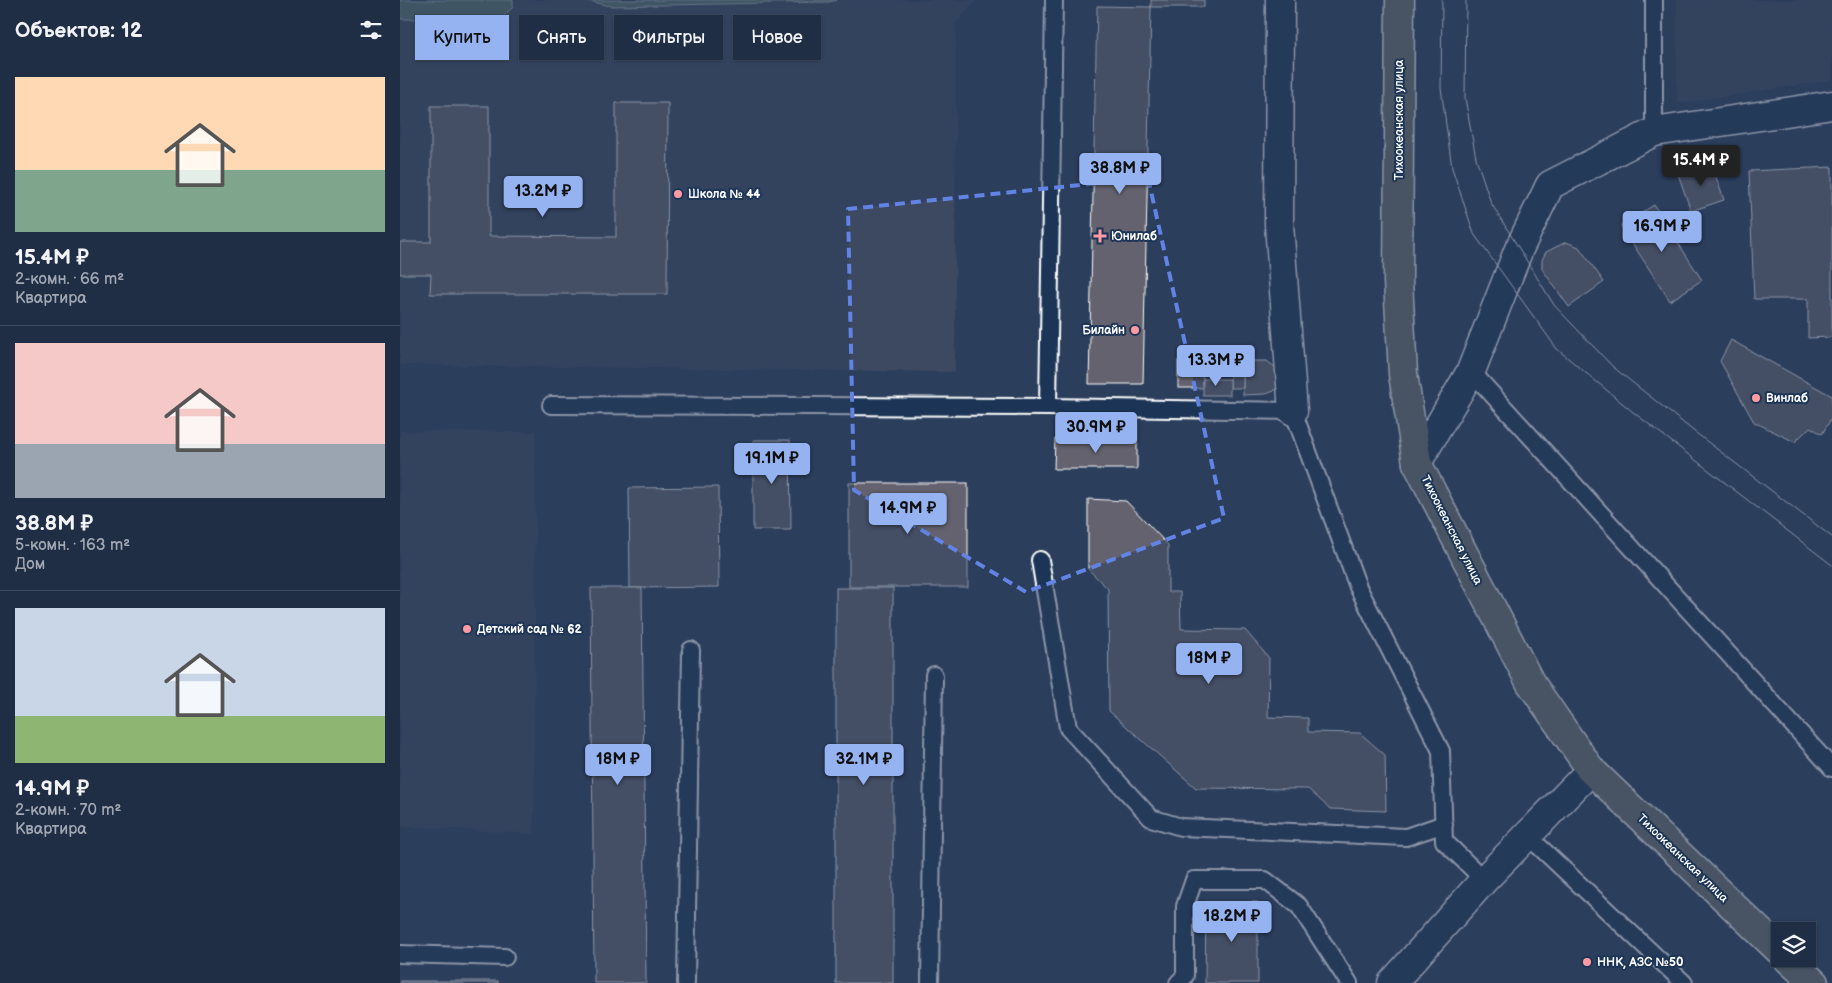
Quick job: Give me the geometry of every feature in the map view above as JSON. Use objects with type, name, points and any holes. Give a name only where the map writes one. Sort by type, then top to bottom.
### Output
[{"type":"main road","name":"Тихоокеанская улица","points":[[1400,0],[1398,281],[1403,374],[1417,463],[1530,682],[1591,770],[1771,941]]},
{"type":"street","points":[[1280,0],[1279,224],[1292,411]]},
{"type":"street","points":[[1417,463],[1471,371],[1519,249],[1550,185],[1654,132],[1832,105]]},
{"type":"street","points":[[1392,983],[1484,880],[1591,770]]},
{"type":"lane","points":[[1048,407],[1054,0]]},
{"type":"lane","points":[[1654,0],[1654,132]]},
{"type":"lane","points":[[1471,371],[1832,768]]},
{"type":"lane","points":[[551,405],[1048,407],[1292,411],[1358,586],[1441,751],[1444,841],[1484,880]]},
{"type":"lane","points":[[1040,560],[1068,728],[1152,818],[1181,827],[1406,838],[1444,824]]},
{"type":"lane","points":[[686,983],[691,650]]},
{"type":"lane","points":[[930,983],[934,675]]},
{"type":"lane","points":[[1528,836],[1684,983]]},
{"type":"lane","points":[[1178,983],[1185,976],[1185,906],[1194,880],[1265,880],[1299,906],[1349,983]]},
{"type":"lane","points":[[400,954],[505,957]]},
{"type":"highlighted area","points":[[1148,178],[1224,518],[1026,592],[854,490],[848,209]]},
{"type":"shaded area","name":"Школа № 44","points":[[400,0],[977,0],[956,23],[955,372],[400,365]]},
{"type":"shaded area","points":[[1677,0],[1832,0],[1832,80],[1677,104]]},
{"type":"shaded area","name":"Детский сад № 62","points":[[400,431],[536,432],[534,834],[400,826]]},
{"type":"green space","points":[[400,0],[513,0],[513,7],[505,15],[415,15],[415,19],[400,19]]},
{"type":"green space","points":[[585,0],[837,0],[829,2],[610,6]]},
{"type":"building","points":[[1151,0],[1204,0],[1204,7],[1151,7]]},
{"type":"building","points":[[1097,6],[1151,7],[1143,384],[1089,384]]},
{"type":"building","points":[[616,103],[668,103],[667,294],[430,294],[431,274],[400,274],[400,242],[431,242],[431,106],[489,106],[489,236],[616,237]]},
{"type":"building","points":[[1711,163],[1724,200],[1691,211],[1678,174]]},
{"type":"building","points":[[1832,167],[1832,337],[1808,338],[1808,299],[1754,299],[1749,171]]},
{"type":"building","points":[[1654,205],[1702,280],[1670,301],[1621,226]]},
{"type":"building","points":[[1566,242],[1579,247],[1604,282],[1569,307],[1542,269],[1542,260],[1546,252]]},
{"type":"building","points":[[1731,340],[1832,396],[1832,417],[1822,434],[1810,427],[1795,442],[1754,422],[1720,361]]},
{"type":"building","points":[[1178,361],[1203,361],[1203,388],[1178,388]]},
{"type":"building","points":[[1243,361],[1267,361],[1281,372],[1281,383],[1274,391],[1266,394],[1243,395]]},
{"type":"building","points":[[1230,375],[1243,375],[1243,388],[1230,388]]},
{"type":"building","points":[[1203,379],[1230,379],[1230,395],[1203,395]]},
{"type":"building","points":[[1055,439],[1137,440],[1137,469],[1054,469]]},
{"type":"building","points":[[753,440],[790,440],[791,530],[753,530]]},
{"type":"building","points":[[849,483],[968,483],[968,587],[849,587]]},
{"type":"building","points":[[718,487],[719,587],[630,588],[629,488]]},
{"type":"building","points":[[1088,499],[1126,501],[1168,545],[1168,592],[1180,592],[1181,629],[1245,630],[1269,658],[1268,717],[1308,718],[1308,732],[1360,733],[1385,755],[1386,811],[1330,809],[1308,789],[1196,788],[1109,711],[1108,589],[1088,569]]},
{"type":"building","points":[[591,588],[642,588],[646,983],[594,983]]},
{"type":"building","points":[[836,588],[893,588],[893,983],[836,983]]},
{"type":"building","points":[[1206,902],[1258,902],[1258,983],[1205,983]]},
{"type":"building","points":[[400,981],[498,981],[498,983],[400,983]]},
{"type":"tram line","points":[[1442,0],[1441,88],[1452,168],[1474,234],[1557,349],[1633,412],[1832,565]]},
{"type":"tram line","points":[[1466,0],[1465,98],[1476,158],[1491,203],[1554,305],[1613,367],[1832,537]]},
{"type":"place","name":"Школа № 44","points":[[678,194]]},
{"type":"place","name":"Юнилаб","points":[[1100,236]]},
{"type":"place","name":"Билайн","points":[[1135,330]]},
{"type":"place","name":"Винлаб","points":[[1756,398]]},
{"type":"place","name":"Детский сад № 62","points":[[467,629]]},
{"type":"place","name":"ННК, АЗС №50","points":[[1587,962]]}]
